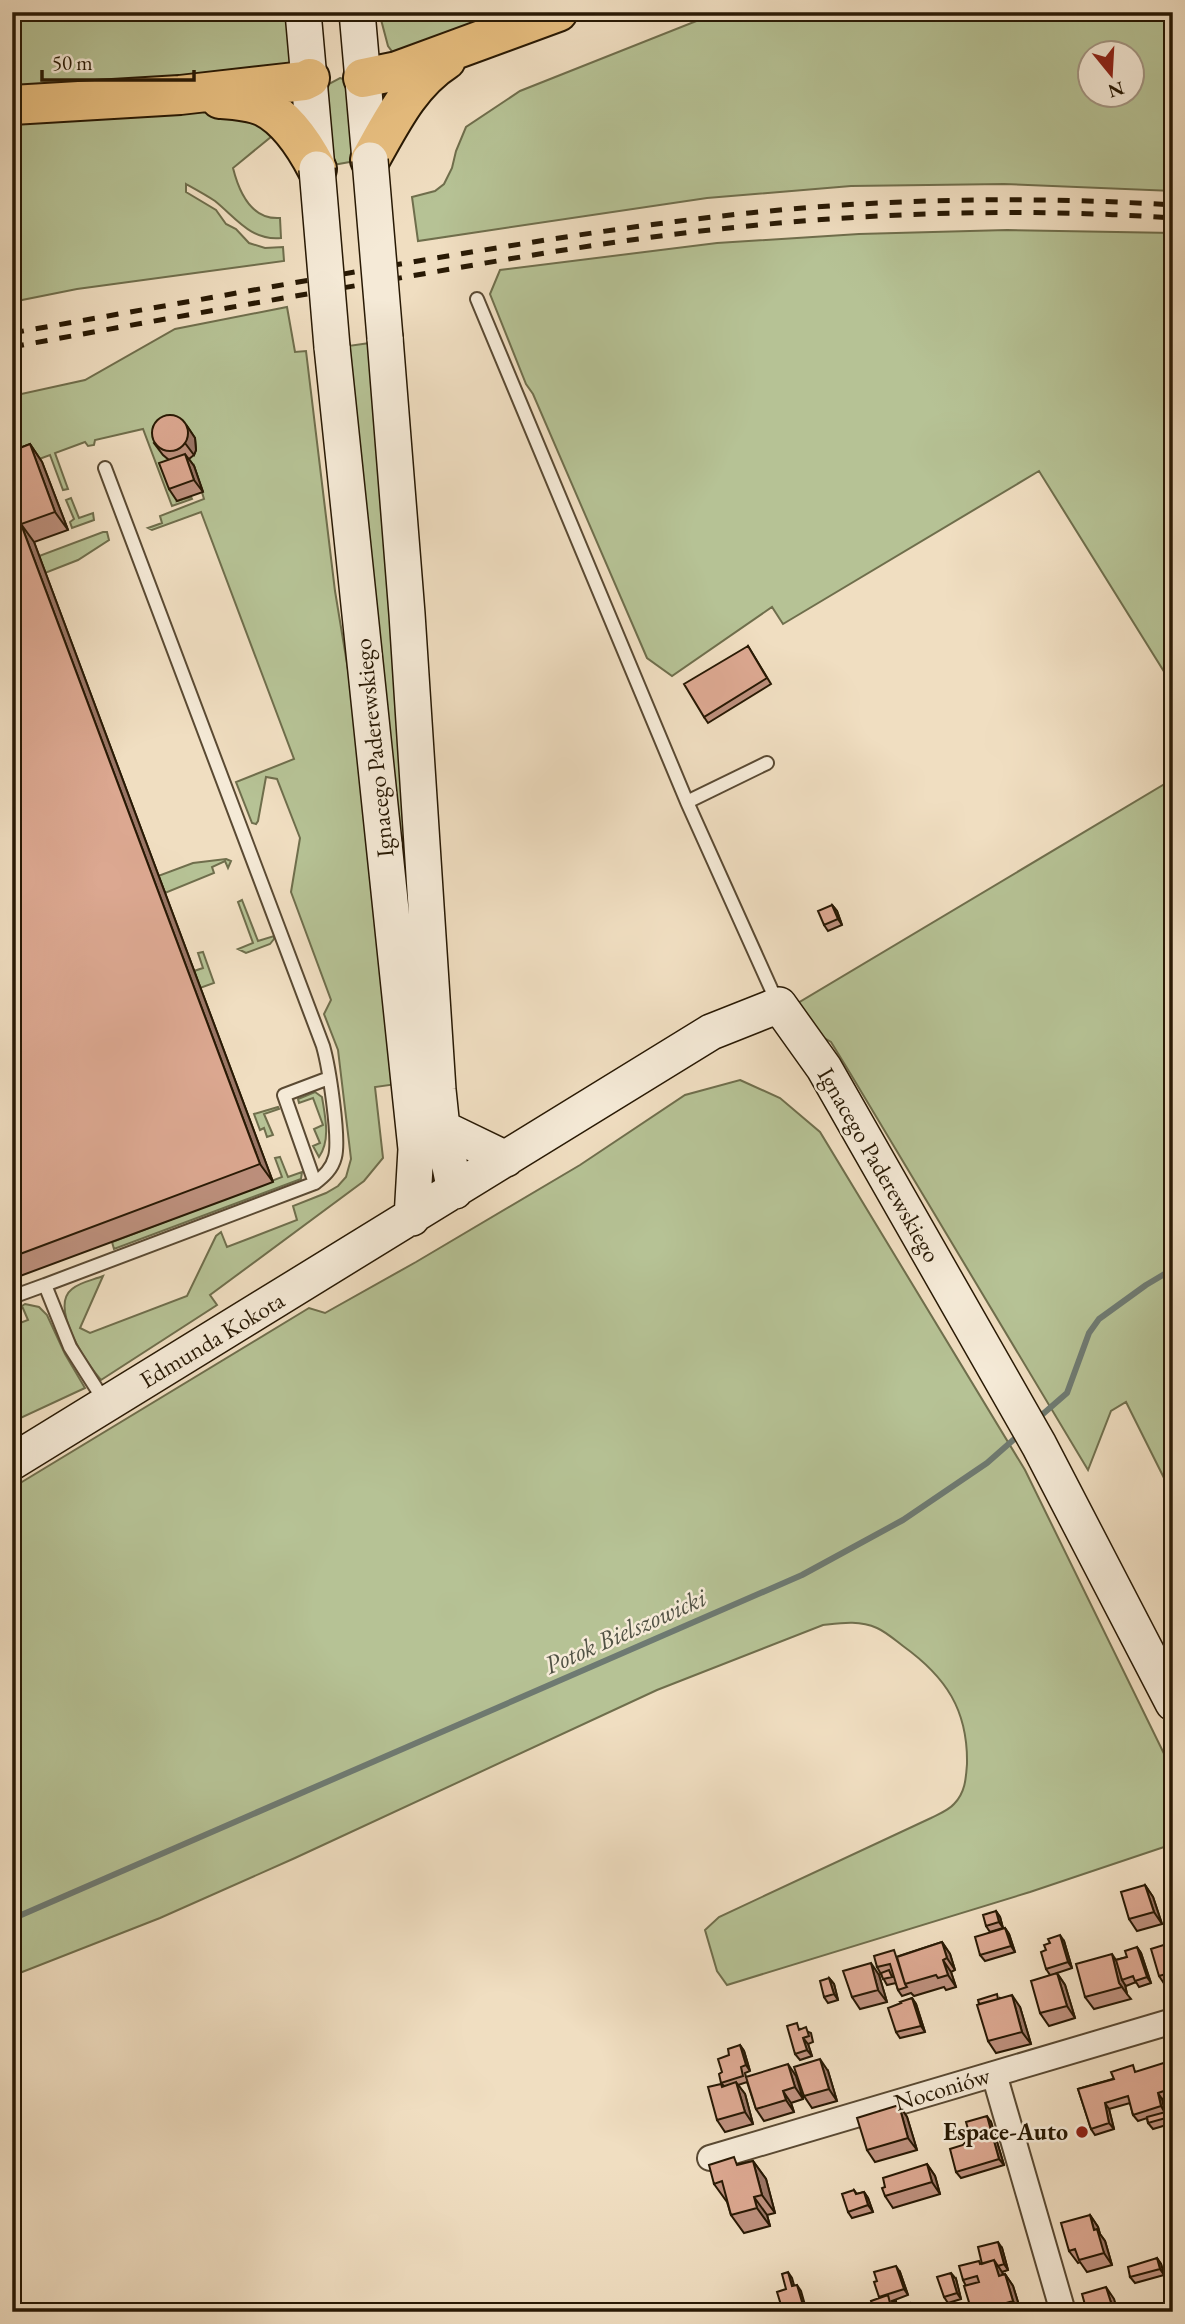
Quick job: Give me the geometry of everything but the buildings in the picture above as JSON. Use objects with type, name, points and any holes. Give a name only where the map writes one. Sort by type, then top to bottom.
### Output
[{"type":"highway","points":[[12,105],[180,95],[304,81],[333,47],[397,71],[558,12]]},
{"type":"highway","points":[[370,159],[410,93],[435,67],[474,42]]},
{"type":"highway","points":[[180,95],[245,102],[264,107],[284,122],[304,145],[317,169]]},
{"type":"main road","name":"Ignacego Paderewskiego","points":[[333,47],[370,159],[408,628],[442,1128],[455,1191]]},
{"type":"main road","name":"Ignacego Paderewskiego","points":[[333,47],[317,169],[332,347],[416,1149],[412,1218]]},
{"type":"main road","name":"Ignacego Paderewskiego","points":[[779,1005],[824,1068],[1039,1445],[1173,1703]]},
{"type":"main road","points":[[412,1218],[711,1032],[779,1005]]},
{"type":"main road","points":[[442,1128],[506,1160]]},
{"type":"main road","points":[[416,1149],[455,1191]]},
{"type":"main road","name":"Edmunda Kokota","points":[[12,1462],[412,1218]]},
{"type":"street","name":"Noconiów","points":[[710,2158],[1173,2021]]},
{"type":"street","points":[[994,2074],[1062,2312]]},
{"type":"lane","points":[[477,299],[687,802],[779,1005]]},
{"type":"lane","points":[[12,1297],[315,1183],[328,1171],[336,1150],[323,1046],[105,468]]},
{"type":"lane","points":[[687,802],[767,763]]},
{"type":"lane","points":[[315,1183],[284,1095],[329,1078]]},
{"type":"lane","points":[[46,1285],[70,1347],[106,1404]]},
{"type":"green space","points":[[12,12],[233,12],[233,16],[283,15],[283,12],[292,12],[298,74],[12,92]]},
{"type":"green space","points":[[379,12],[532,12],[397,58],[388,46]]},
{"type":"green space","points":[[719,12],[1173,12],[1173,191],[1004,184],[851,186],[707,198],[418,241],[412,197],[435,191],[444,184],[466,127],[520,91]]},
{"type":"green space","points":[[340,78],[355,83],[361,160],[333,165],[325,86]]},
{"type":"green space","points":[[206,109],[259,120],[272,136],[233,168],[248,203],[261,214],[280,218],[281,238],[270,238],[252,232],[215,201],[186,184],[186,192],[216,210],[226,224],[236,229],[249,243],[265,248],[283,247],[284,261],[77,289],[12,302],[12,121]]},
{"type":"green space","points":[[1007,230],[1173,233],[1173,686],[1039,471],[783,624],[772,607],[672,676],[647,658],[533,394],[526,384],[490,294],[500,270],[717,243],[859,234]]},
{"type":"green space","points":[[287,307],[295,352],[306,351],[335,591],[354,706],[397,1084],[375,1087],[383,1158],[364,1181],[210,1295],[217,1305],[101,1380],[79,1348],[67,1321],[66,1297],[72,1289],[103,1276],[80,1328],[90,1333],[187,1296],[216,1236],[221,1232],[227,1247],[297,1220],[293,1206],[338,1186],[346,1177],[351,1159],[338,1050],[324,1014],[331,1000],[291,892],[300,838],[277,779],[266,777],[256,824],[252,823],[236,782],[294,759],[201,512],[152,530],[148,528],[162,523],[160,516],[204,499],[194,466],[177,501],[191,497],[192,499],[172,506],[143,429],[95,440],[94,445],[88,446],[85,442],[55,453],[68,489],[63,490],[50,455],[12,469],[12,396],[85,380],[175,329]]},
{"type":"green space","points":[[377,342],[420,1082],[348,346]]},
{"type":"green space","points":[[71,498],[79,518],[93,513],[94,520],[72,528],[70,522],[74,519],[66,500]]},
{"type":"green space","points":[[107,532],[109,540],[78,560],[45,573],[39,556]]},
{"type":"green space","points":[[1173,779],[1173,1496],[1126,1402],[1111,1411],[1088,1470],[831,1042],[807,1028],[798,1003]]},
{"type":"green space","points":[[226,859],[231,861],[228,868],[225,861],[212,867],[214,873],[165,893],[158,876],[193,863]]},
{"type":"green space","points":[[242,900],[258,941],[274,936],[270,944],[246,953],[238,949],[253,943],[238,902]]},
{"type":"green space","points":[[203,952],[214,983],[200,988],[194,971],[203,968],[198,953]]},
{"type":"green space","points":[[740,1080],[780,1098],[820,1132],[1025,1470],[1173,1772],[1173,1844],[1030,1892],[727,1985],[717,1971],[705,1930],[719,1917],[944,1812],[958,1800],[964,1786],[967,1764],[963,1727],[952,1696],[942,1683],[918,1658],[880,1630],[857,1623],[830,1624],[657,1690],[160,1918],[12,1976],[12,1488],[309,1308],[325,1313],[416,1262],[580,1165],[685,1095]]},
{"type":"green space","points":[[315,1092],[322,1097],[326,1128],[325,1143],[319,1157],[313,1146],[320,1143],[314,1129],[323,1125],[313,1098],[299,1103],[298,1099]]},
{"type":"green space","points":[[278,1107],[279,1109],[264,1114],[273,1135],[267,1137],[264,1128],[260,1130],[254,1114]]},
{"type":"green space","points":[[280,1157],[288,1177],[302,1172],[301,1179],[114,1249],[112,1242],[282,1177],[275,1158]]},
{"type":"green space","points":[[25,1304],[39,1307],[47,1315],[85,1388],[12,1422],[12,1326],[28,1320],[22,1306]]},
{"type":"waterway","name":"Potok Bielszowicki","points":[[1036,1420],[1067,1393],[1089,1333],[1099,1319],[1173,1269]]},
{"type":"waterway","name":"Potok Bielszowicki","points":[[12,1919],[802,1575],[903,1520],[987,1463],[1020,1434]]},
{"type":"railway","points":[[12,333],[484,250],[740,214],[838,205],[934,201],[1030,200],[1173,205]]},
{"type":"railway","points":[[12,347],[516,258],[693,232],[846,218],[955,213],[1064,213],[1173,218]]},
{"type":"place","name":"Espace-Auto","points":[[1082,2132]]}]
